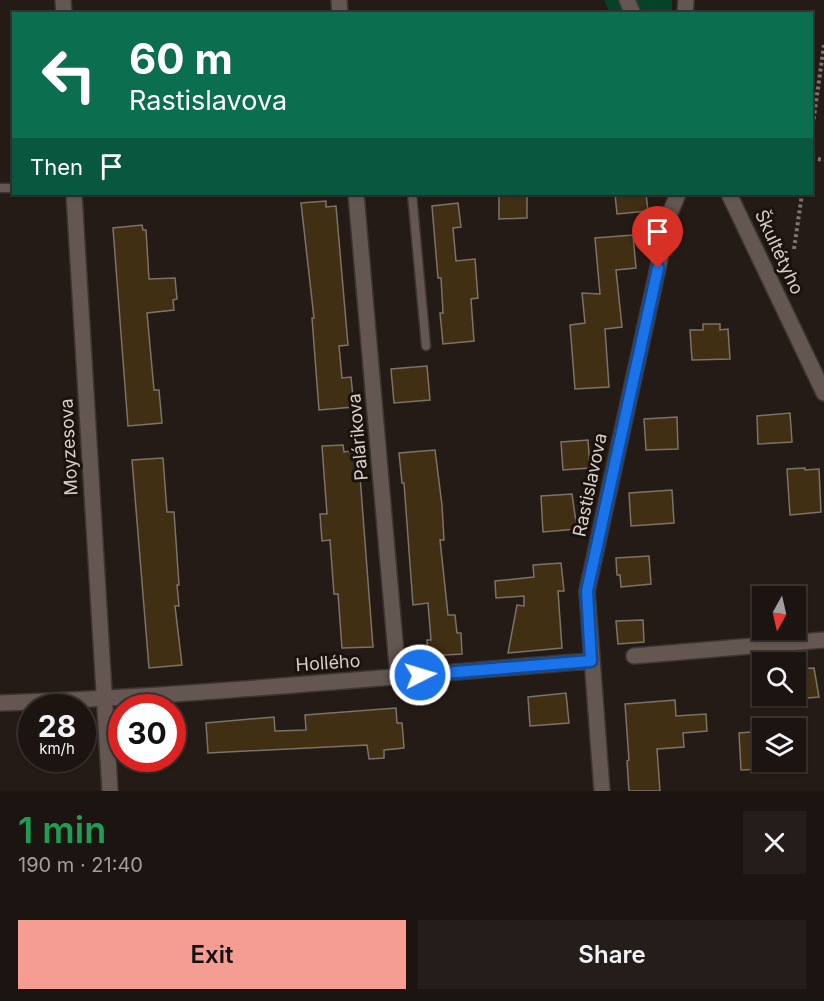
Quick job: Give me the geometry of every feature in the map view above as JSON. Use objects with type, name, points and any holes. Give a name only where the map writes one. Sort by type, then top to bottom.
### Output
[{"type":"street","name":"Moyzesova","points":[[74,195],[110,791]]},
{"type":"street","name":"Palárikova","points":[[356,195],[398,678]]},
{"type":"street","name":"Rastislavova","points":[[602,791],[587,591],[670,213],[678,195]]},
{"type":"street","name":"Škultétyho","points":[[729,195],[824,393]]},
{"type":"street","points":[[634,656],[824,640]]},
{"type":"street","name":"Hollého","points":[[0,703],[103,699],[398,678],[591,661]]},
{"type":"lane","points":[[412,195],[426,346]]},
{"type":"path","points":[[813,123],[824,45]]},
{"type":"path","points":[[794,249],[802,195]]},
{"type":"green space","points":[[604,0],[672,0],[672,12],[610,12]]},
{"type":"building","points":[[499,195],[527,195],[527,218],[499,219]]},
{"type":"building","points":[[615,195],[646,195],[648,211],[617,214]]},
{"type":"building","points":[[326,201],[326,207],[336,206],[348,345],[339,346],[342,378],[351,377],[354,407],[319,410],[312,318],[314,318],[301,203]]},
{"type":"building","points":[[458,203],[461,227],[453,228],[456,261],[475,259],[478,298],[471,299],[474,341],[443,344],[440,313],[443,313],[441,278],[438,278],[432,206]]},
{"type":"building","points":[[142,225],[143,230],[146,230],[149,279],[175,278],[177,299],[173,300],[174,310],[147,313],[154,390],[159,390],[162,423],[128,426],[113,228]]},
{"type":"building","points":[[633,235],[636,268],[616,270],[622,327],[605,329],[609,387],[575,389],[570,325],[585,323],[582,293],[600,294],[595,238]]},
{"type":"building","points":[[703,324],[720,324],[720,330],[728,329],[730,359],[692,360],[690,330],[703,330]]},
{"type":"building","points":[[427,366],[430,400],[394,403],[391,369]]},
{"type":"building","points":[[790,413],[792,442],[758,444],[757,416]]},
{"type":"building","points":[[677,417],[678,449],[646,450],[644,419]]},
{"type":"building","points":[[588,440],[590,468],[563,470],[561,442]]},
{"type":"building","points":[[343,445],[344,452],[358,450],[373,647],[342,648],[338,594],[334,594],[330,540],[322,541],[320,514],[327,514],[322,446]]},
{"type":"building","points":[[435,450],[442,505],[444,540],[440,540],[448,615],[455,615],[457,633],[461,633],[462,654],[428,656],[427,640],[431,640],[428,603],[413,605],[404,483],[402,483],[399,453]]},
{"type":"building","points":[[163,458],[167,512],[174,512],[179,585],[177,585],[179,606],[175,606],[182,665],[149,668],[132,460]]},
{"type":"building","points":[[805,468],[805,470],[819,469],[821,512],[790,515],[787,469]]},
{"type":"building","points":[[672,490],[674,523],[631,526],[629,493]]},
{"type":"building","points":[[572,494],[577,529],[543,532],[541,496]]},
{"type":"building","points":[[649,556],[651,584],[621,587],[620,575],[617,575],[616,558]]},
{"type":"building","points":[[561,563],[564,591],[558,591],[562,648],[508,653],[517,605],[524,606],[524,596],[496,598],[495,581],[534,577],[533,565]]},
{"type":"building","points":[[643,620],[644,642],[618,644],[616,621]]},
{"type":"building","points":[[806,668],[814,668],[819,697],[806,698]]},
{"type":"building","points":[[566,693],[569,723],[530,726],[528,697]]},
{"type":"building","points":[[675,700],[676,716],[706,714],[707,731],[683,733],[684,747],[657,749],[660,791],[629,791],[625,704]]},
{"type":"building","points":[[396,708],[397,723],[402,723],[404,748],[384,750],[384,758],[369,759],[367,745],[208,753],[206,723],[274,717],[275,731],[306,730],[305,715]]},
{"type":"building","points":[[752,732],[752,769],[741,770],[739,733]]},
{"type":"route","points":[[420,675],[591,661],[587,591],[658,268]]}]
